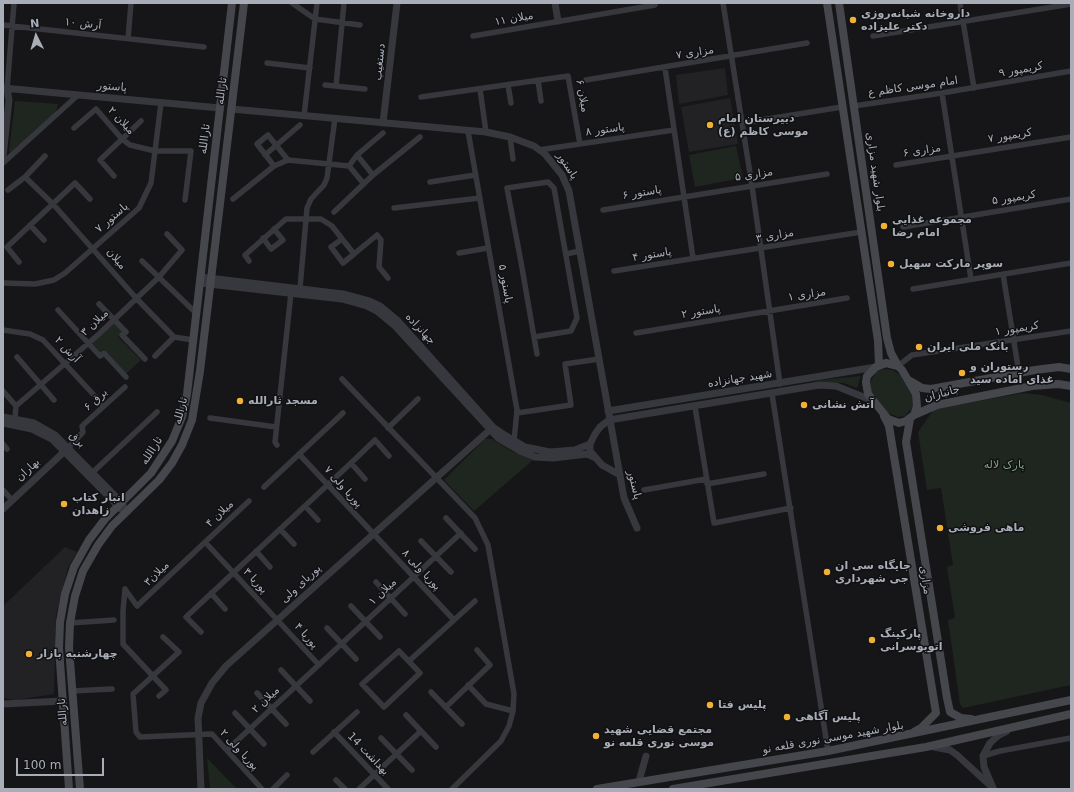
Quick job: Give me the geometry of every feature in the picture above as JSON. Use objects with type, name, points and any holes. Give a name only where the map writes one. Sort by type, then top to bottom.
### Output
[{"type":"main road","name":"ثاراالله","points":[[69,789],[58,648],[64,594],[74,567],[89,540],[105,519],[151,473],[172,441],[182,417],[187,394],[232,3]]},
{"type":"main road","name":"ثارالله","points":[[80,789],[69,648],[70,623],[74,596],[83,572],[98,545],[112,526],[159,480],[172,463],[182,445],[192,420],[197,396],[244,3]]},
{"type":"main road","name":"بلوار شهید مزاری","points":[[827,3],[878,341],[877,366]]},
{"type":"main road","name":"بلوار شهید مزاری","points":[[839,3],[887,338],[891,353],[898,366]]},
{"type":"main road","points":[[842,107],[854,106]]},
{"type":"main road","points":[[220,108],[231,109]]},
{"type":"main road","points":[[912,417],[899,423],[893,422],[884,416],[871,400],[868,394],[866,382],[867,376],[877,366],[891,364],[898,366],[906,374],[918,401],[912,417],[906,442],[950,712]]},
{"type":"main road","name":"جانبازان","points":[[909,380],[922,388],[931,389],[1059,367],[1071,369]]},
{"type":"main road","name":"جانبازان","points":[[912,417],[937,405],[1032,386],[1058,384],[1071,386]]},
{"type":"main road","name":"مزاری","points":[[884,416],[889,426],[936,713]]},
{"type":"main road","points":[[62,701],[72,700]]},
{"type":"main road","name":"بلوار شهید موسی نوری قلعه نو","points":[[598,789],[639,781],[828,751],[1071,700]]},
{"type":"main road","points":[[908,735],[921,728],[936,713],[944,714],[950,712],[961,718],[978,720]]},
{"type":"main road","points":[[673,789],[926,747],[1071,714]]},
{"type":"street","points":[[3,99],[14,3]]},
{"type":"street","points":[[128,39],[132,3]]},
{"type":"street","points":[[292,3],[315,19],[360,25]]},
{"type":"street","points":[[304,116],[317,3]]},
{"type":"street","points":[[336,86],[344,3]]},
{"type":"street","name":"دستغیب","points":[[383,123],[397,3]]},
{"type":"street","points":[[555,3],[558,21]]},
{"type":"street","points":[[723,3],[762,249],[782,392]]},
{"type":"street","points":[[960,3],[974,88]]},
{"type":"street","name":"میلان ۱۱","points":[[473,36],[655,4]]},
{"type":"street","points":[[873,36],[1071,4]]},
{"type":"street","name":"آرش ۱۰","points":[[3,25],[204,47]]},
{"type":"street","name":"مزاری ۷","points":[[586,80],[732,57],[807,43]]},
{"type":"street","points":[[267,63],[310,68]]},
{"type":"street","points":[[665,68],[693,258]]},
{"type":"street","name":"کریمپور ۹","points":[[974,88],[1071,71]]},
{"type":"street","name":"میلان ۶","points":[[538,80],[568,76],[580,144]]},
{"type":"street","points":[[421,97],[538,80],[541,100]]},
{"type":"street","points":[[326,85],[365,89]]},
{"type":"street","points":[[508,85],[511,103]]},
{"type":"street","points":[[3,157],[9,100],[5,88]]},
{"type":"street","name":"پاستور","points":[[5,88],[220,108]]},
{"type":"street","name":"امام موسی کاظم ع","points":[[854,106],[974,88]]},
{"type":"street","points":[[480,89],[486,132]]},
{"type":"street","points":[[942,93],[971,279]]},
{"type":"street","points":[[3,163],[78,95]]},
{"type":"street","name":"پاستور ۷","points":[[3,283],[35,284],[54,280],[65,273],[139,208],[151,183],[161,103]]},
{"type":"street","points":[[742,123],[842,107]]},
{"type":"street","name":"میلان ۲","points":[[74,128],[96,109],[122,139],[130,145],[155,151]]},
{"type":"street","name":"پاستور","points":[[231,109],[486,132],[510,137],[545,154],[562,175],[569,191],[624,498],[637,528]]},
{"type":"street","points":[[300,288],[306,218],[311,198],[324,185],[327,178],[335,118]]},
{"type":"street","points":[[114,176],[100,160],[141,121]]},
{"type":"street","points":[[265,155],[300,125]]},
{"type":"street","name":"پاستور ۸","points":[[539,150],[674,130]]},
{"type":"street","name":"پاستور ۵","points":[[468,131],[517,413],[514,441]]},
{"type":"street","points":[[349,166],[357,155],[384,133]]},
{"type":"street","points":[[274,166],[257,144],[268,135],[288,160]]},
{"type":"street","name":"کریمپور ۷","points":[[952,156],[1071,136]]},
{"type":"street","points":[[334,212],[374,175],[420,137]]},
{"type":"street","points":[[510,137],[513,159]]},
{"type":"street","points":[[155,151],[192,151],[185,200]]},
{"type":"street","points":[[357,155],[374,175]]},
{"type":"street","points":[[8,190],[25,177],[45,156]]},
{"type":"street","name":"مزاری ۶","points":[[896,165],[952,156]]},
{"type":"street","points":[[233,199],[274,166],[288,160],[349,166],[364,184]]},
{"type":"street","name":"مزاری ۵","points":[[684,197],[828,174]]},
{"type":"street","points":[[430,182],[475,175]]},
{"type":"street","name":"میلان","points":[[25,177],[53,204],[136,298],[174,337]]},
{"type":"street","points":[[534,337],[571,331],[577,318],[554,188],[548,182],[507,188],[537,354]]},
{"type":"street","points":[[20,262],[7,247],[75,183],[90,199]]},
{"type":"street","name":"پاستور ۶","points":[[603,210],[684,197]]},
{"type":"street","points":[[394,208],[480,198]]},
{"type":"street","name":"کریمپور ۵","points":[[903,227],[1071,199]]},
{"type":"street","points":[[249,260],[245,255],[286,219],[306,218],[328,222],[354,254]]},
{"type":"street","points":[[30,225],[44,240]]},
{"type":"street","points":[[263,238],[271,249],[283,240],[274,229]]},
{"type":"street","name":"مزاری ۳","points":[[693,258],[762,249],[861,232]]},
{"type":"street","name":"میلان ۳","points":[[16,406],[88,344],[159,277],[182,250],[167,234]]},
{"type":"street","points":[[342,239],[331,247],[343,262],[377,235],[381,240],[378,267],[388,278]]},
{"type":"street","points":[[460,253],[488,248]]},
{"type":"street","points":[[566,254],[580,251]]},
{"type":"street","name":"پاستور ۴","points":[[614,271],[693,258]]},
{"type":"street","points":[[142,261],[196,313]]},
{"type":"street","points":[[913,289],[1071,263]]},
{"type":"street","points":[[1003,274],[1019,373]]},
{"type":"street","name":"جهانزاده","points":[[200,280],[291,290],[354,302],[378,311],[394,325],[491,429],[508,444],[535,457],[553,458],[587,454],[596,458]]},
{"type":"street","name":"جهانزاده","points":[[291,290],[300,288],[356,296],[380,306],[398,321],[491,429],[514,441],[531,449],[550,452],[575,450],[590,444]]},
{"type":"street","points":[[278,445],[275,442],[276,427],[291,290]]},
{"type":"street","name":"مزاری ۱","points":[[770,311],[847,298]]},
{"type":"street","points":[[99,304],[126,332],[122,335],[145,360]]},
{"type":"street","points":[[58,310],[100,356],[104,353],[126,377]]},
{"type":"street","name":"پاستور ۲","points":[[636,333],[770,311]]},
{"type":"street","name":"آرش ۲","points":[[3,330],[30,334],[43,340],[104,406]]},
{"type":"street","name":"کریمپور ۱","points":[[898,366],[912,355],[1071,331]]},
{"type":"street","points":[[155,356],[174,337],[193,340]]},
{"type":"street","points":[[17,357],[54,400]]},
{"type":"street","points":[[517,413],[571,405],[565,364],[599,359]]},
{"type":"street","name":"شهید جهانزاده","points":[[608,411],[780,384],[877,366]]},
{"type":"street","points":[[342,379],[475,518],[488,545],[514,694],[513,711],[509,726],[501,741],[452,789]]},
{"type":"street","name":"شهید جهانزاده","points":[[609,420],[695,407],[819,385],[844,388],[871,400]]},
{"type":"street","name":"برق ۶","points":[[66,449],[83,432],[82,426],[125,387]]},
{"type":"street","points":[[3,391],[16,406],[15,418]]},
{"type":"street","points":[[772,394],[828,751]]},
{"type":"street","points":[[388,428],[418,399]]},
{"type":"street","points":[[695,407],[714,523],[791,508]]},
{"type":"street","points":[[93,472],[156,412]]},
{"type":"street","points":[[264,487],[343,413]]},
{"type":"street","name":"برق","points":[[3,417],[15,418],[45,428],[120,504]]},
{"type":"street","points":[[210,418],[276,427]]},
{"type":"street","points":[[609,420],[600,427],[590,444],[590,452],[602,465],[620,475]]},
{"type":"street","name":"برق","points":[[3,423],[32,429],[42,433],[66,449],[93,472],[120,504]]},
{"type":"street","name":"پوریای ولی","points":[[200,789],[197,734],[198,718],[201,702],[212,683],[226,666],[491,429]]},
{"type":"street","points":[[201,632],[186,617],[375,440],[389,456]]},
{"type":"street","points":[[3,444],[8,450]]},
{"type":"street","name":"بهاران","points":[[3,509],[66,449]]},
{"type":"street","name":"پوریا ولی ۷","points":[[299,454],[372,534]]},
{"type":"street","points":[[351,463],[366,479]]},
{"type":"street","points":[[644,490],[764,474]]},
{"type":"street","points":[[3,490],[12,500]]},
{"type":"street","name":"میلان ۴","points":[[205,542],[249,501]]},
{"type":"street","points":[[120,504],[127,512]]},
{"type":"street","points":[[305,506],[318,520]]},
{"type":"street","points":[[446,518],[475,549]]},
{"type":"street","points":[[280,529],[294,544]]},
{"type":"street","name":"میلان ۱","points":[[319,665],[461,533]]},
{"type":"street","name":"پوریا ولی ۸","points":[[372,534],[454,620]]},
{"type":"street","points":[[421,541],[450,572]]},
{"type":"street","name":"پوریا ۳","points":[[205,542],[278,620]]},
{"type":"street","name":"میلان۳","points":[[153,676],[123,644],[123,611],[126,589],[137,606],[205,542]]},
{"type":"street","points":[[256,552],[270,567]]},
{"type":"street","points":[[376,582],[405,614]]},
{"type":"street","points":[[211,594],[225,609]]},
{"type":"street","points":[[409,661],[475,601]]},
{"type":"street","points":[[351,606],[380,637]]},
{"type":"street","points":[[70,623],[114,620]]},
{"type":"street","name":"پوریا ۴","points":[[278,620],[319,665]]},
{"type":"street","points":[[327,628],[356,659]]},
{"type":"street","points":[[159,696],[166,690],[153,676],[178,652],[163,637]]},
{"type":"street","points":[[446,707],[490,665],[477,650]]},
{"type":"street","points":[[399,651],[409,661],[420,673],[384,707],[362,684],[399,651]]},
{"type":"street","name":"میلان ۲","points":[[227,750],[319,665]]},
{"type":"street","points":[[281,670],[310,701]]},
{"type":"street","name":"پوریا ولی ۲","points":[[153,676],[133,694],[134,728],[140,737],[212,734],[262,789]]},
{"type":"street","points":[[468,685],[486,704],[513,711]]},
{"type":"street","points":[[72,691],[112,689]]},
{"type":"street","points":[[431,692],[462,724]]},
{"type":"street","points":[[257,693],[286,724]]},
{"type":"street","points":[[3,704],[62,701]]},
{"type":"street","points":[[313,752],[357,712]]},
{"type":"street","points":[[235,713],[264,744]]},
{"type":"street","points":[[406,715],[436,747]]},
{"type":"street","points":[[994,789],[984,767],[983,756],[990,743],[998,735],[1014,728]]},
{"type":"street","points":[[359,789],[421,731]]},
{"type":"street","name":"بهداشت 14","points":[[334,732],[388,789]]},
{"type":"street","points":[[381,738],[412,770]]},
{"type":"street","points":[[983,756],[1000,751],[1071,738]]},
{"type":"street","points":[[926,747],[942,747],[950,750],[994,789]]},
{"type":"street","points":[[639,781],[646,756]]},
{"type":"street","points":[[272,789],[288,775]]},
{"type":"street","points":[[336,780],[345,789]]},
{"type":"shaded area","points":[[725,68],[728,95],[679,104],[676,75]]},
{"type":"shaded area","name":"دبیرستان امام موسی کاظم (ع)","points":[[730,98],[738,144],[689,152],[681,107]]},
{"type":"shaded area","name":"چهارشنبه بازار","points":[[65,547],[77,552],[68,568],[56,615],[54,694],[16,700],[3,698],[3,606]]},
{"type":"green space","points":[[15,101],[58,104],[55,115],[11,153],[9,151]]},
{"type":"green space","points":[[736,146],[743,178],[695,187],[689,155]]},
{"type":"green space","points":[[114,323],[123,332],[118,337],[141,360],[126,374],[104,349],[100,352],[92,343]]},
{"type":"green space","points":[[885,369],[893,370],[900,375],[912,395],[914,404],[905,416],[898,417],[888,413],[871,392],[870,384],[873,377],[877,371]]},
{"type":"green space","points":[[861,376],[857,388],[844,383],[812,381]]},
{"type":"green space","name":"پارک لاله","points":[[1023,393],[1042,395],[1071,403],[1071,685],[963,708],[960,704],[948,620],[955,618],[947,567],[953,565],[941,488],[927,490],[918,432],[934,409]]},
{"type":"green space","points":[[485,439],[492,439],[511,451],[533,460],[474,511],[444,480]]},
{"type":"green space","points":[[207,758],[237,789],[210,789]]},
{"type":"place","name":"داروخانه شبانه‌روزی دکتر علیزاده","points":[[853,20]]},
{"type":"place","name":"دبیرستان امام موسی کاظم (ع)","points":[[710,125]]},
{"type":"place","name":"مجموعه غذایی امام رضا","points":[[884,226]]},
{"type":"place","name":"سوپر مارکت سهیل","points":[[891,264]]},
{"type":"place","name":"بانک ملی ایران","points":[[919,347]]},
{"type":"place","name":"رستوران و غذای آماده سید","points":[[962,373]]},
{"type":"place","name":"مسجد ثارالله","points":[[240,401]]},
{"type":"place","name":"آتش نشانی","points":[[804,405]]},
{"type":"place","name":"انبار کتاب زاهدان","points":[[64,504]]},
{"type":"place","name":"ماهی فروشی","points":[[940,528]]},
{"type":"place","name":"جایگاه سی ان جی شهرداری","points":[[827,572]]},
{"type":"place","name":"پارکینگ اتوبوسرانی","points":[[872,640]]},
{"type":"place","name":"چهارشنبه بازار","points":[[29,654]]},
{"type":"place","name":"پلیس فتا","points":[[710,705]]},
{"type":"place","name":"پلیس آگاهی","points":[[787,717]]},
{"type":"place","name":"مجتمع قضایی شهید موسی نوری قلعه نو","points":[[596,736]]}]
